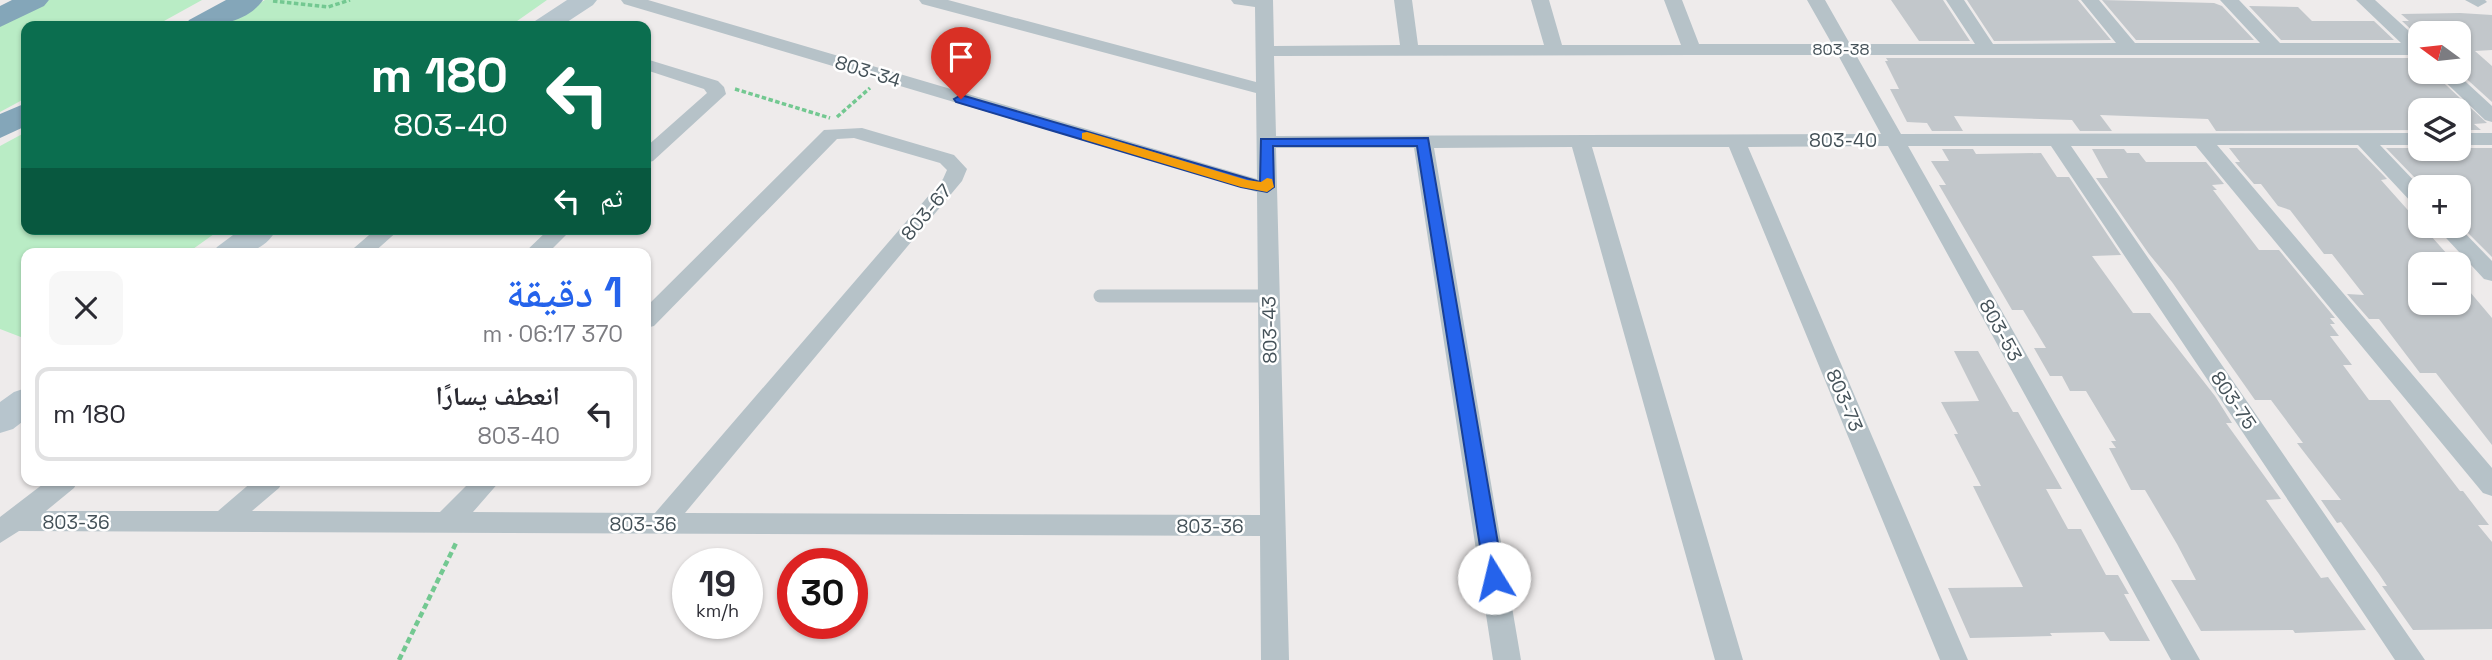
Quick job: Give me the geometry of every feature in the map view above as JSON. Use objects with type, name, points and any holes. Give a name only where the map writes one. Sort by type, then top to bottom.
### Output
[{"type":"highway","points":[[0,18],[34,0]]},
{"type":"highway","points":[[189,21],[227,0]]},
{"type":"highway","points":[[209,21],[248,0]]},
{"type":"highway","points":[[0,128],[21,116]]},
{"type":"highway","points":[[0,134],[21,123]]},
{"type":"street","points":[[552,21],[584,0]]},
{"type":"street","name":"803-34","points":[[630,0],[1246,184],[1267,187]]},
{"type":"street","points":[[928,0],[1247,87],[1265,89]]},
{"type":"street","points":[[1240,0],[1264,2]]},
{"type":"street","points":[[1403,0],[1409,50]]},
{"type":"street","points":[[1540,0],[1554,50]]},
{"type":"street","points":[[1673,0],[1692,50]]},
{"type":"street","name":"803-53","points":[[1816,0],[2186,660]]},
{"type":"street","points":[[1955,0],[1988,49]]},
{"type":"street","points":[[2090,0],[2129,48]]},
{"type":"street","points":[[2229,0],[2275,48]]},
{"type":"street","points":[[2365,0],[2408,39]]},
{"type":"street","name":"803-43","points":[[1264,2],[1275,660]]},
{"type":"street","name":"803-38","points":[[1265,51],[2408,49]]},
{"type":"street","points":[[651,66],[711,85],[717,90],[715,97],[651,153]]},
{"type":"street","points":[[2457,84],[2492,116]]},
{"type":"street","points":[[651,315],[837,126]]},
{"type":"street","name":"803-67","points":[[661,524],[956,175],[957,169],[947,159],[837,126]]},
{"type":"street","points":[[2363,139],[2408,186]]},
{"type":"street","name":"803-40","points":[[1266,142],[2408,139]]},
{"type":"street","points":[[2471,139],[2492,139]]},
{"type":"street","name":"803-75","points":[[2057,140],[2411,660]]},
{"type":"street","points":[[2202,140],[2492,486]]},
{"type":"street","points":[[1423,141],[1507,660]]},
{"type":"street","points":[[1580,141],[1730,660]]},
{"type":"street","name":"803-73","points":[[1736,141],[1954,660]]},
{"type":"street","points":[[237,248],[254,235]]},
{"type":"street","points":[[366,248],[382,235]]},
{"type":"street","points":[[541,248],[555,235]]},
{"type":"street","points":[[2458,238],[2492,274]]},
{"type":"street","points":[[0,420],[21,405]]},
{"type":"street","points":[[6,527],[59,486]]},
{"type":"street","points":[[223,522],[265,486]]},
{"type":"street","points":[[456,523],[483,486]]},
{"type":"street","name":"803-36","points":[[6,527],[223,522],[1273,526]]},
{"type":"lane","points":[[1100,296],[1269,296]]},
{"type":"path","points":[[268,0],[328,7],[350,0]]},
{"type":"path","points":[[717,90],[739,90],[837,126],[883,75]]},
{"type":"path","points":[[399,660],[456,523]]},
{"type":"green space","points":[[49,0],[202,0],[164,21],[21,21],[21,101],[0,112],[0,25]]},
{"type":"green space","points":[[265,0],[547,0],[517,21],[226,21]]},
{"type":"green space","points":[[21,135],[21,235],[213,235],[194,248],[21,248],[21,337],[0,329],[0,146]]},
{"type":"building","points":[[1891,0],[1943,0],[1970,41],[1919,41]]},
{"type":"building","points":[[1967,0],[2078,0],[2111,40],[1994,41]]},
{"type":"building","points":[[2102,0],[2214,3],[2222,6],[2254,40],[2136,40]]},
{"type":"building","points":[[2249,6],[2298,7],[2312,21],[2374,21],[2394,40],[2281,40]]},
{"type":"building","points":[[2401,14],[2492,15],[2492,50],[2475,51],[2492,66],[2492,102],[2471,83],[2471,21],[2409,21]]},
{"type":"building","points":[[1886,58],[2408,58],[2408,84],[2445,84],[2460,98],[2408,98],[2408,130],[2216,131],[2208,119],[2100,115],[2112,131],[2080,131],[2072,120],[1954,116],[1963,131],[1932,131],[1927,123],[1907,122],[1890,89],[1899,89],[1885,61],[1888,61]]},
{"type":"building","points":[[2471,108],[2487,123],[2474,124],[2481,130],[2471,130]]},
{"type":"building","points":[[2229,148],[2357,148],[2387,179],[2381,180],[2408,210],[2408,238],[2433,238],[2445,252],[2408,252],[2408,315],[2471,315],[2471,293],[2492,318],[2492,445],[2436,373],[2420,373],[2379,319],[2369,319],[2347,294],[2364,295],[2332,254],[2324,254],[2290,210],[2278,206],[2261,184],[2254,184],[2235,162],[2240,162]]},
{"type":"building","points":[[2386,148],[2408,148],[2408,161],[2471,161],[2471,148],[2492,148],[2492,257],[2471,236],[2471,175],[2412,175]]},
{"type":"building","points":[[1942,149],[1973,149],[1976,154],[2041,153],[2057,177],[2069,177],[2121,255],[2092,256],[2133,313],[2150,313],[2215,396],[2232,423],[2226,423],[2281,499],[2266,500],[2321,578],[2328,577],[2366,630],[2295,633],[2293,630],[2201,631],[2171,580],[2196,580],[2177,544],[2145,490],[2131,490],[2109,448],[2116,448],[2111,441],[2116,441],[2086,391],[2070,391],[2062,376],[2050,376],[2034,348],[2046,348],[2023,310],[2012,310],[1939,185],[1946,185],[1931,161],[1949,161]]},
{"type":"building","points":[[2092,149],[2124,149],[2127,153],[2139,153],[2146,162],[2206,162],[2224,184],[2212,185],[2217,190],[2213,190],[2259,250],[2279,250],[2335,318],[2330,318],[2335,324],[2330,324],[2339,336],[2330,336],[2352,365],[2343,365],[2369,400],[2390,400],[2489,525],[2478,525],[2492,542],[2492,629],[2413,630],[2382,586],[2387,586],[2379,574],[2341,522],[2337,523],[2321,500],[2341,500],[2297,443],[2303,443],[2271,400],[2255,400],[2096,178],[2108,178]]},
{"type":"building","points":[[1954,351],[1978,351],[2013,412],[2018,412],[2062,489],[2046,489],[2068,529],[2081,529],[2106,575],[2118,575],[2129,594],[2124,594],[2150,641],[2110,641],[2104,632],[1970,638],[1948,588],[2023,587],[1973,486],[1981,486],[1941,402],[1979,401]]},
{"type":"slow traffic","points":[[1087,136],[1246,184],[1267,187],[1267,183]]},
{"type":"route","points":[[961,99],[1246,184],[1267,187],[1266,142],[1423,141],[1494,578]]}]
